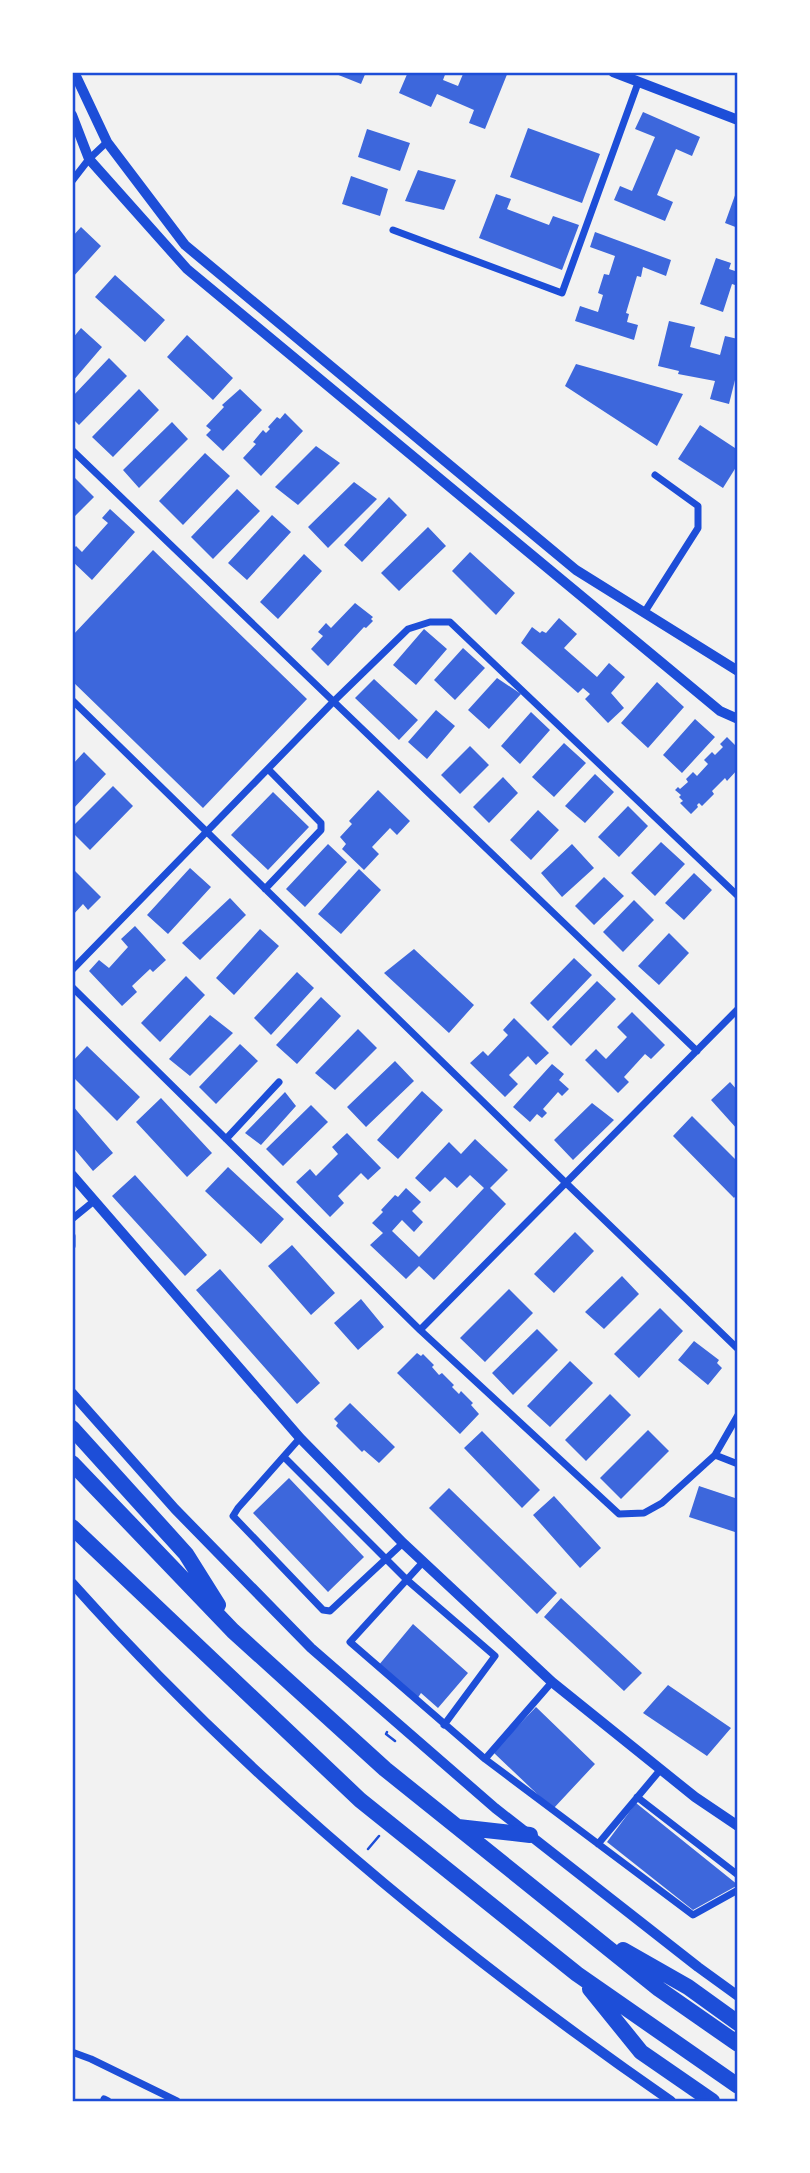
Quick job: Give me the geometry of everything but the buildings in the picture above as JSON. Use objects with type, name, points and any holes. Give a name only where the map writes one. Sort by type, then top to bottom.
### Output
[{"type":"highway","points":[[72,1429],[186,1554],[233,1631]]},
{"type":"highway","points":[[72,1463],[233,1631],[385,1769],[659,1989],[738,2044]]},
{"type":"highway","points":[[72,1527],[360,1800],[577,1974],[738,2086]]},
{"type":"highway","points":[[458,1827],[530,1835]]},
{"type":"highway","points":[[573,1920],[688,1987],[738,2023]]},
{"type":"highway","points":[[577,1974],[641,2052],[712,2101]]},
{"type":"street","points":[[74,72],[107,142],[185,245],[576,570],[738,671]]},
{"type":"street","points":[[613,72],[738,120]]},
{"type":"street","points":[[393,230],[562,293],[638,83]]},
{"type":"street","points":[[72,115],[89,159],[187,269],[720,711],[738,719]]},
{"type":"street","points":[[72,181],[107,142]]},
{"type":"street","points":[[72,450],[697,1051]]},
{"type":"street","points":[[644,613],[698,528],[698,506],[655,475]]},
{"type":"street","points":[[72,970],[333,702],[408,629],[430,622],[450,622],[738,896]]},
{"type":"street","points":[[72,700],[738,1349]]},
{"type":"street","points":[[265,889],[322,827],[268,769]]},
{"type":"street","points":[[72,987],[421,1330],[620,1514],[644,1513],[662,1503],[715,1455],[738,1415]]},
{"type":"street","points":[[421,1330],[738,1009]]},
{"type":"street","points":[[226,1139],[279,1082]]},
{"type":"street","points":[[72,1175],[300,1438],[403,1543],[552,1682],[695,1797],[738,1826]]},
{"type":"street","points":[[72,1220],[94,1201]]},
{"type":"street","points":[[72,1236],[72,1246]]},
{"type":"street","points":[[72,1393],[175,1509],[311,1648],[495,1808],[738,1996]]},
{"type":"street","points":[[300,1438],[233,1516],[323,1611],[330,1611],[403,1543]]},
{"type":"street","points":[[715,1455],[738,1464]]},
{"type":"street","points":[[284,1457],[407,1580],[495,1656],[444,1725]]},
{"type":"street","points":[[423,1562],[350,1642],[485,1759],[693,1915],[738,1890]]},
{"type":"street","points":[[72,1584],[213,1730],[357,1862],[507,1982],[671,2101]]},
{"type":"street","points":[[485,1759],[552,1682]]},
{"type":"street","points":[[598,1843],[661,1769]]},
{"type":"street","points":[[637,1797],[738,1875]]},
{"type":"street","points":[[72,2052],[177,2101]]}]
